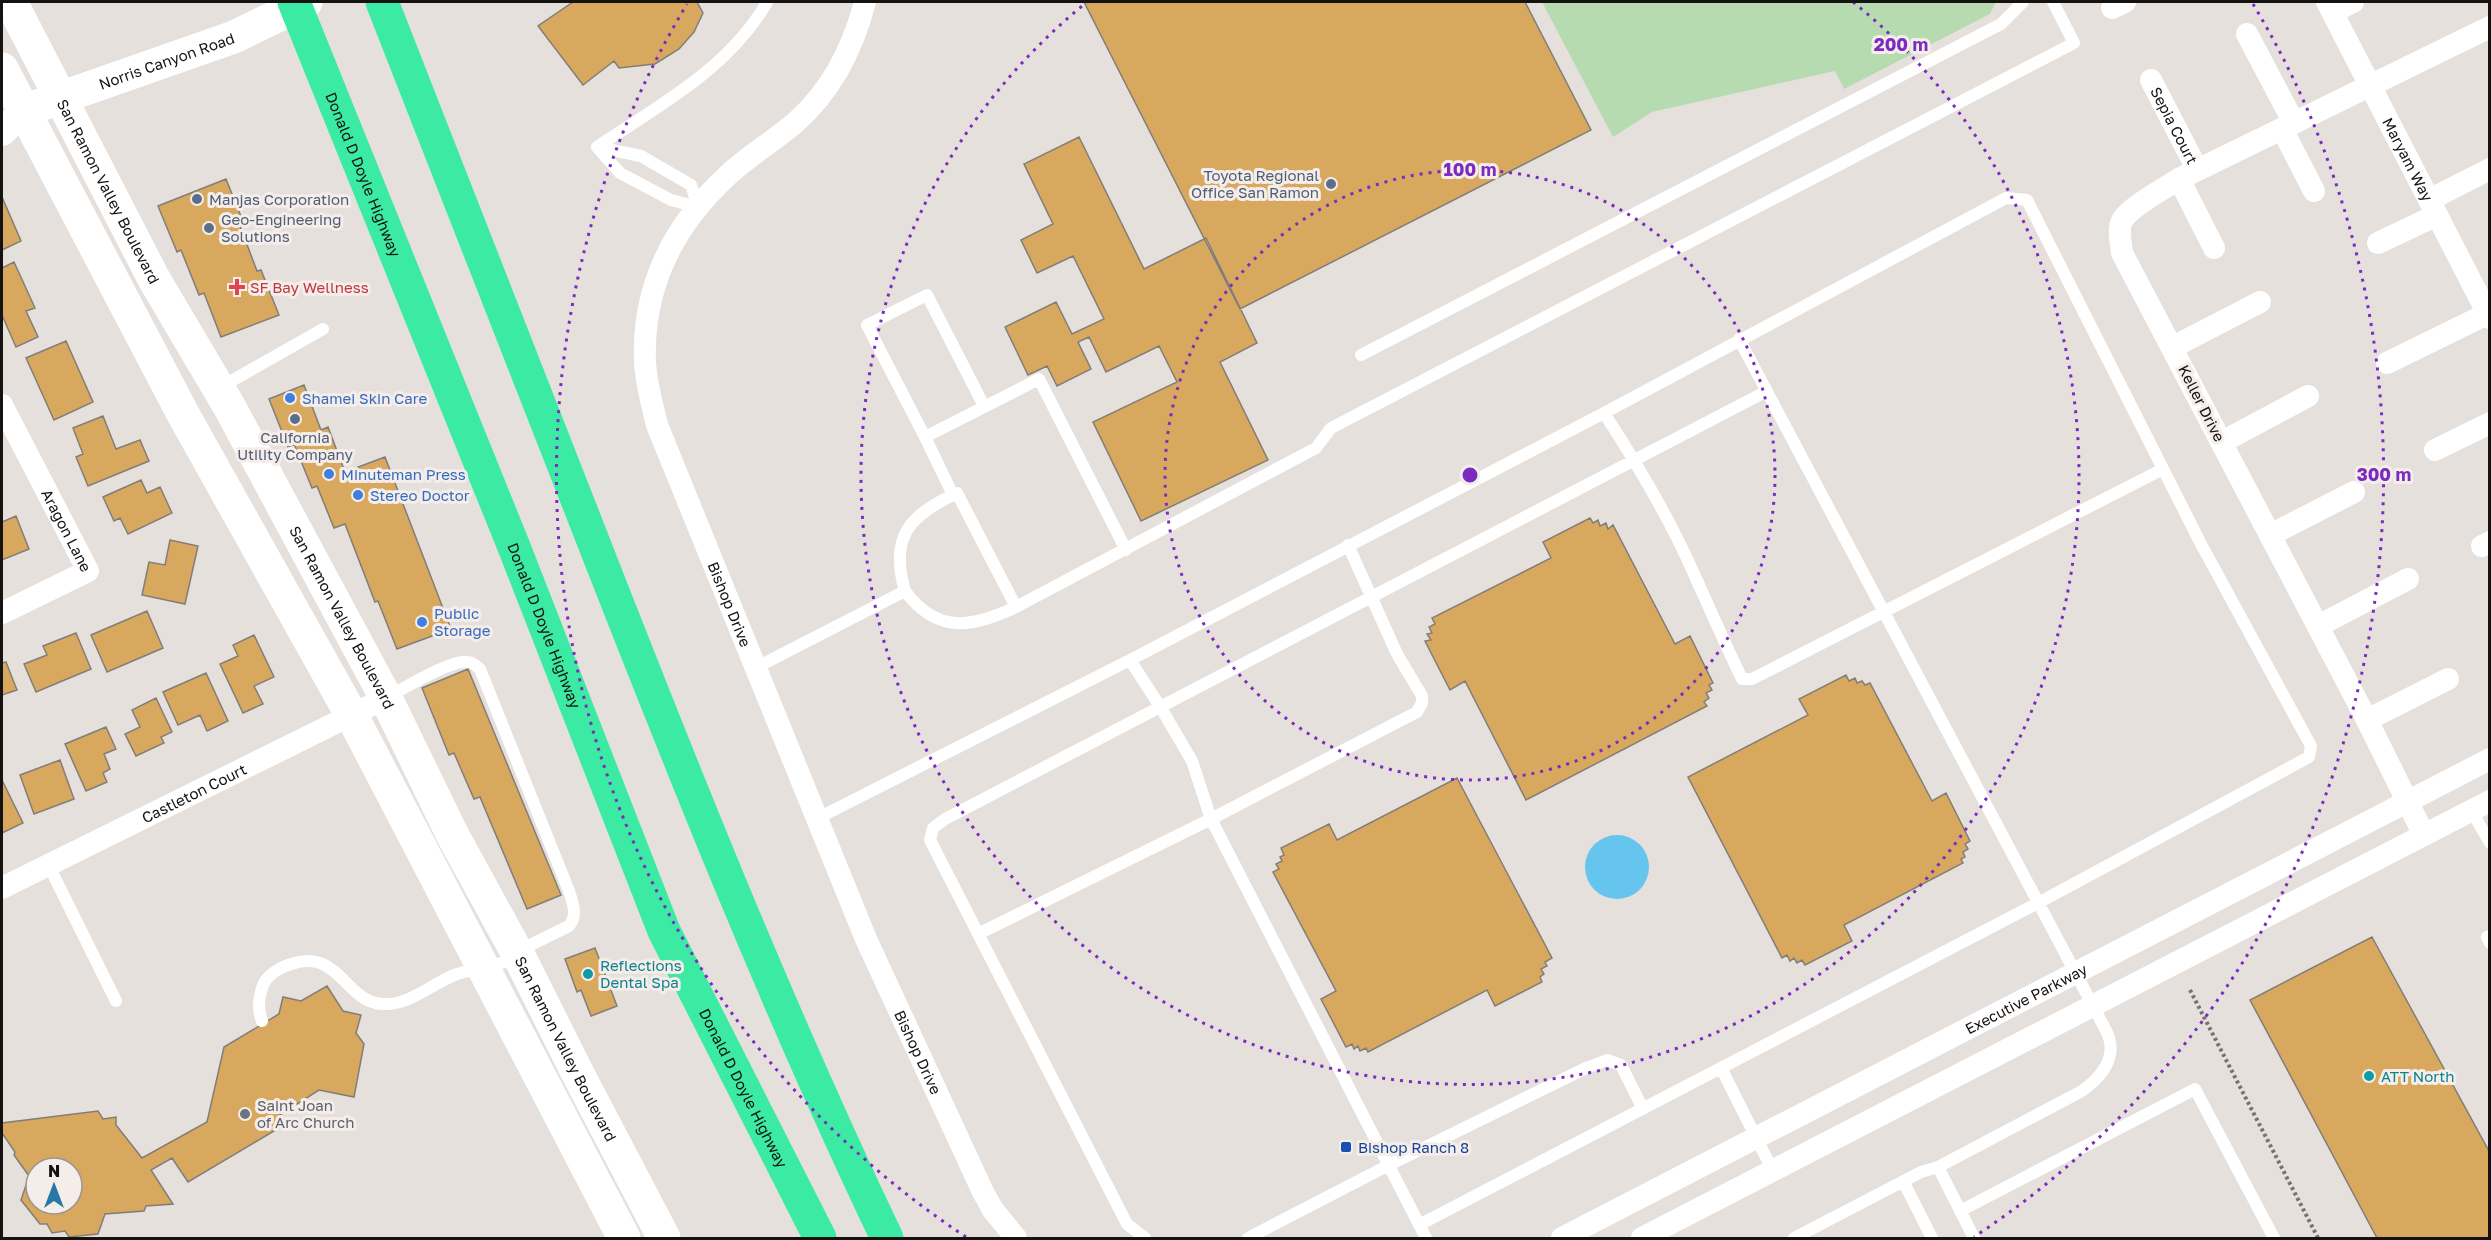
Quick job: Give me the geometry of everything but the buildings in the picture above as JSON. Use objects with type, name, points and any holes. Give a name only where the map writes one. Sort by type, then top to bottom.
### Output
[{"type":"highway","name":"Donald D Doyle Highway","points":[[294,2],[514,547],[664,931],[820,1239]]},
{"type":"highway","points":[[382,2],[683,771],[758,952],[845,1150],[887,1239]]},
{"type":"main road","name":"San Ramon Valley Boulevard","points":[[11,2],[154,279],[218,388],[386,699],[453,834],[519,955],[664,1239]]},
{"type":"main road","name":"Norris Canyon Road","points":[[9,119],[234,37],[306,2]]},
{"type":"main road","points":[[2,69],[9,119],[183,414],[352,716],[624,1239]]},
{"type":"street","name":"Bishop Drive","points":[[865,2],[847,53],[829,88],[796,122],[728,175],[698,207],[671,243],[659,270],[646,330],[645,363],[657,425],[866,939],[968,1161],[993,1210],[1016,1239]]},
{"type":"street","points":[[2330,7],[2353,2]]},
{"type":"street","name":"Maryam Way","points":[[2330,7],[2369,87],[2486,304]]},
{"type":"street","name":"Keller Drive","points":[[2424,835],[2367,720],[2122,253],[2120,233],[2122,220],[2132,210],[2188,174],[2490,27]]},
{"type":"street","points":[[2247,34],[2314,191]]},
{"type":"street","name":"Sepia Court","points":[[2151,80],[2214,248]]},
{"type":"street","points":[[2378,243],[2490,169]]},
{"type":"street","points":[[2172,347],[2260,302]]},
{"type":"street","points":[[2387,363],[2486,304]]},
{"type":"street","points":[[2222,442],[2308,396]]},
{"type":"street","name":"Aragon Lane","points":[[2,405],[88,571],[2,613]]},
{"type":"street","points":[[2435,450],[2490,423]]},
{"type":"street","points":[[2270,535],[2354,492]]},
{"type":"street","points":[[2318,626],[2408,579]]},
{"type":"street","points":[[2367,720],[2448,679]]},
{"type":"street","name":"Castleton Court","points":[[2,888],[386,699]]},
{"type":"street","name":"Executive Parkway","points":[[1562,1239],[2490,759]]},
{"type":"street","points":[[1642,1239],[2480,805],[2454,777]]},
{"type":"lane","points":[[597,147],[685,87],[732,50],[756,22],[767,2]]},
{"type":"lane","points":[[1361,355],[2001,24],[2022,2]]},
{"type":"lane","points":[[1016,607],[957,493],[921,512],[909,526],[902,543],[899,561],[905,591],[915,604],[927,613],[956,623],[972,624],[988,620],[1016,607],[1126,550],[1316,448],[1331,428],[2074,43],[2053,2]]},
{"type":"lane","points":[[597,147],[620,173],[671,200],[698,207]]},
{"type":"lane","points":[[597,147],[641,156],[691,185],[698,207]]},
{"type":"lane","points":[[816,819],[1130,660],[1604,413],[2006,198],[2027,200],[2201,544],[2311,747],[2308,757],[2038,903],[1419,1225]]},
{"type":"lane","points":[[953,495],[926,436],[867,325],[927,295],[984,406]]},
{"type":"lane","points":[[218,388],[323,329]]},
{"type":"lane","points":[[1739,339],[2076,973],[2110,1042],[2110,1056],[2097,1080],[2082,1091],[1794,1239]]},
{"type":"lane","points":[[926,436],[1039,379],[1126,550]]},
{"type":"lane","points":[[1145,1239],[1127,1224],[930,840],[933,828],[945,819],[1767,391]]},
{"type":"lane","points":[[1604,413],[1635,461],[1684,552],[1716,627],[1742,679],[1752,679],[2163,469]]},
{"type":"lane","points":[[978,934],[1212,819],[1417,712],[1422,703],[1422,696],[1397,654],[1348,545]]},
{"type":"lane","points":[[755,668],[905,591]]},
{"type":"lane","points":[[1130,660],[1192,761],[1212,819],[1426,1239]]},
{"type":"lane","points":[[262,1021],[259,999],[265,981],[277,970],[292,963],[315,960],[337,972],[368,1000],[382,1004],[407,1000],[456,975],[484,969],[519,955],[569,926],[574,920],[575,911],[569,891],[480,669],[472,662],[464,661],[428,675],[386,699]]},
{"type":"lane","points":[[2480,805],[2490,843]]},
{"type":"lane","points":[[48,864],[116,1001]]},
{"type":"lane","points":[[2490,936],[2487,938],[2490,943]]},
{"type":"lane","points":[[1248,1239],[1389,1165],[1586,1068],[1607,1060],[1622,1065],[1643,1109]]},
{"type":"lane","points":[[1721,1068],[1773,1171]]},
{"type":"lane","points":[[1960,1211],[2195,1089],[2274,1239]]},
{"type":"lane","points":[[1938,1167],[1974,1239]]},
{"type":"lane","points":[[1903,1181],[1932,1239]]},
{"type":"path","points":[[2190,990],[2318,1239]]},
{"type":"green space","points":[[1542,2],[1996,2],[1990,14],[1844,89],[1835,71],[1652,112],[1613,137]]},
{"type":"water","points":[[1617,835],[1635,841],[1643,849],[1649,867],[1643,885],[1635,893],[1617,899],[1599,893],[1591,885],[1585,867],[1591,849],[1599,841]]},
{"type":"place","name":"Toyota Regional Office San Ramon","points":[[1331,184]]},
{"type":"place","name":"Manjas Corporation","points":[[197,199]]},
{"type":"place","name":"Geo-Engineering Solutions","points":[[209,228]]},
{"type":"place","name":"SF Bay Wellness","points":[[237,287]]},
{"type":"place","name":"Shamei Skin Care","points":[[290,398]]},
{"type":"place","name":"California Utility Company","points":[[295,419]]},
{"type":"place","name":"Minuteman Press","points":[[329,474]]},
{"type":"place","name":"Stereo Doctor","points":[[358,495]]},
{"type":"place","name":"Public Storage","points":[[422,622]]},
{"type":"place","name":"Reflections Dental Spa","points":[[588,974]]},
{"type":"place","name":"ATT North","points":[[2369,1076]]},
{"type":"place","name":"Saint Joan of Arc Church","points":[[245,1114]]},
{"type":"place","name":"Bishop Ranch 8","points":[[1346,1147]]}]
